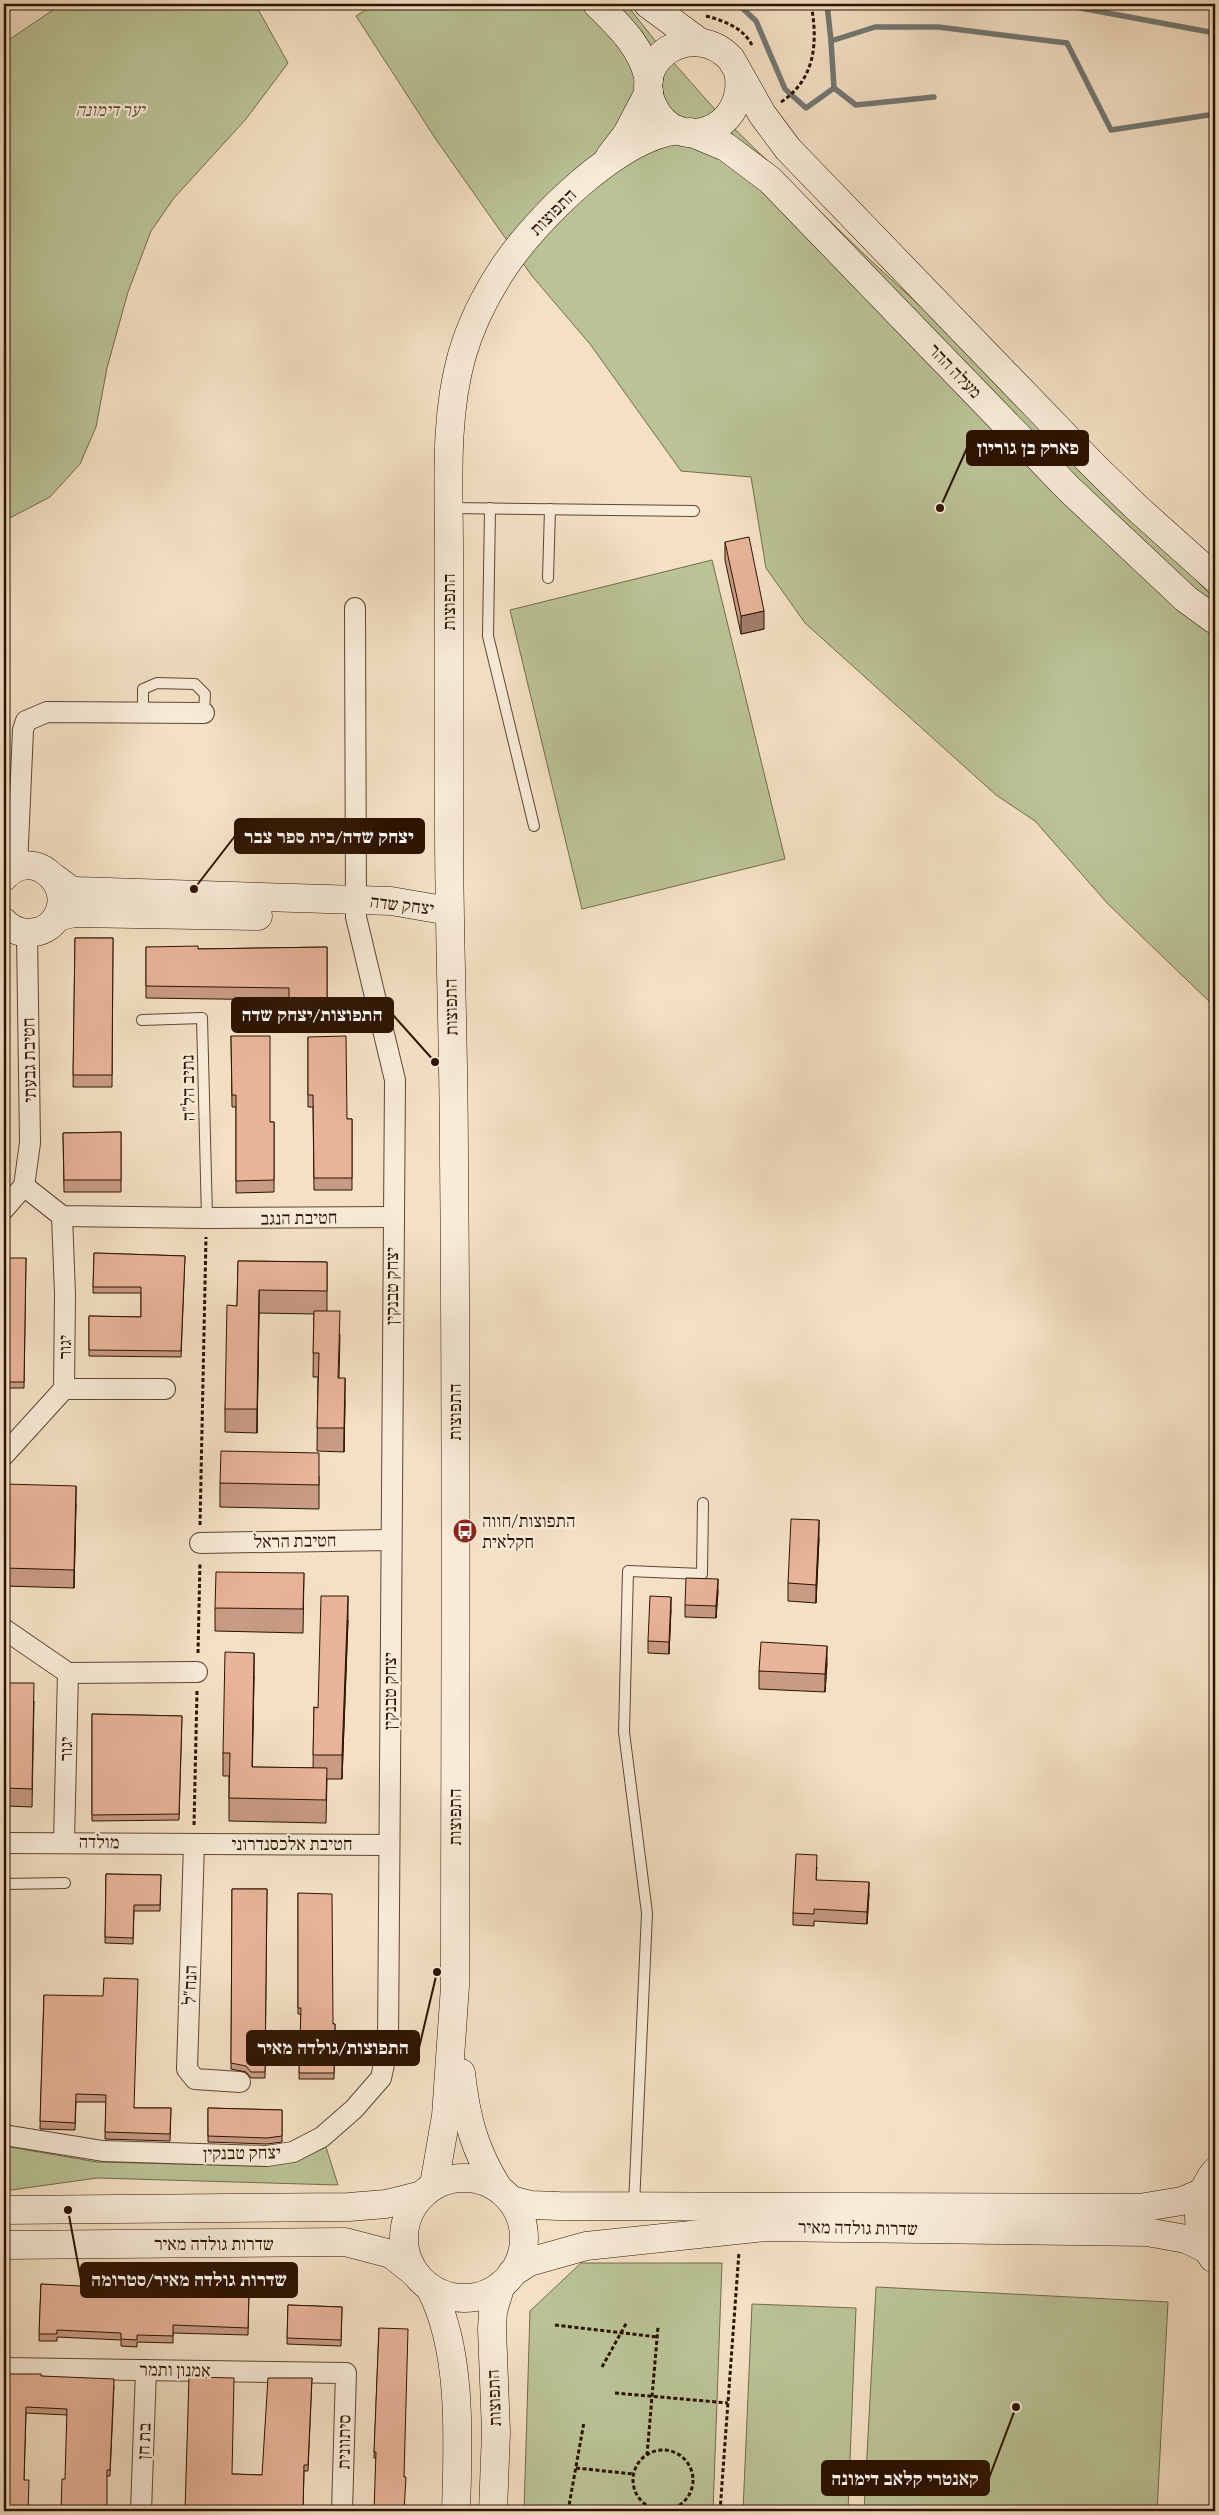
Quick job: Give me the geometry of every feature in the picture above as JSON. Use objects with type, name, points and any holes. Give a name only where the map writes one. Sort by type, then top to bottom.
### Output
[{"type":"main road","points":[[597,4],[636,46],[644,61],[658,115],[684,131],[714,128],[728,117],[738,101],[739,77],[731,59],[699,28],[648,4]]},
{"type":"main road","points":[[649,86],[656,62],[670,48],[688,41],[699,28]]},
{"type":"main road","name":"מעלה ההר","points":[[739,77],[776,105],[788,149],[1086,457],[1137,508],[1215,578]]},
{"type":"main road","name":"התפוצות","points":[[600,168],[626,134],[649,86]]},
{"type":"main road","name":"התפוצות","points":[[428,2190],[446,2116],[455,1986],[454,1158],[449,911],[449,433],[454,387],[463,352],[487,294],[506,264],[527,237],[557,206],[600,168],[638,143],[656,134],[684,131]]},
{"type":"main road","name":"מעלה ההר","points":[[684,131],[726,147],[770,180],[1101,520],[1186,599],[1215,620]]},
{"type":"main road","name":"יצחק שדה","points":[[10,872],[38,866],[48,871],[69,890],[77,891],[355,908],[407,917],[449,911]]},
{"type":"main road","points":[[16,928],[48,927],[57,917],[63,899],[56,879]]},
{"type":"main road","name":"יצחק שדה","points":[[57,917],[74,913],[355,908]]},
{"type":"main road","name":"התפוצות","points":[[455,1986],[463,2088],[469,2126],[483,2163],[505,2194]]},
{"type":"main road","points":[[467,2178],[483,2181],[505,2194],[520,2218],[524,2237],[521,2256],[506,2279],[484,2294],[466,2298],[447,2296],[423,2281],[407,2258],[404,2241],[405,2224],[411,2208],[428,2190],[450,2179],[467,2178]]},
{"type":"main road","points":[[1209,2182],[1198,2217],[1201,2234],[1211,2255]]},
{"type":"main road","name":"שדרות גולדה מאיר","points":[[505,2194],[531,2204],[559,2206],[1140,2208],[1163,2206],[1209,2182]]},
{"type":"main road","name":"שדרות גולדה מאיר","points":[[4,2210],[349,2207],[386,2204],[428,2190]]},
{"type":"main road","name":"שדרות גולדה מאיר","points":[[506,2279],[529,2262],[586,2246],[766,2227],[1147,2232],[1186,2239],[1211,2255]]},
{"type":"main road","name":"שדרות גולדה מאיר","points":[[4,2245],[346,2242],[391,2254],[423,2281]]},
{"type":"main road","name":"התפוצות","points":[[493,2511],[496,2432],[493,2311],[506,2279]]},
{"type":"main road","name":"התפוצות","points":[[423,2281],[438,2303],[446,2331],[456,2392],[458,2432],[456,2511]]},
{"type":"street","name":"יצחק טבנקין","points":[[4,2135],[103,2151],[267,2156],[293,2152],[322,2136],[354,2109],[380,2078],[388,2046],[394,1080],[355,908],[355,608]]},
{"type":"street","points":[[10,872],[22,730],[26,721],[47,712],[204,714]]},
{"type":"street","name":"חטיבת גבעתי","points":[[16,928],[30,1143],[24,1186]]},
{"type":"street","points":[[4,1209],[24,1186],[62,1216]]},
{"type":"street","name":"חטיבת הנגב","points":[[62,1216],[207,1218],[392,1217]]},
{"type":"street","name":"יגור","points":[[62,1216],[65,1294],[64,1388]]},
{"type":"street","points":[[4,1455],[64,1388],[165,1388]]},
{"type":"street","name":"חטיבת הראל","points":[[200,1543],[390,1540]]},
{"type":"street","points":[[4,1630],[68,1673],[197,1672]]},
{"type":"street","name":"יגור","points":[[64,1842],[68,1673]]},
{"type":"street","name":"מולדה","points":[[4,1843],[194,1844]]},
{"type":"street","name":"חטיבת אלכסנדרוני","points":[[194,1844],[389,1844]]},
{"type":"street","name":"הנח\"ל","points":[[194,1844],[187,2068],[195,2079],[240,2082]]},
{"type":"street","name":"אמנון ותמר","points":[[4,2368],[346,2373]]},
{"type":"street","name":"בת חן","points":[[141,2511],[146,2370]]},
{"type":"street","name":"סיתוונית","points":[[342,2511],[346,2373]]},
{"type":"lane","points":[[449,508],[694,512]]},
{"type":"lane","points":[[490,508],[488,636],[534,826]]},
{"type":"lane","points":[[548,578],[550,509]]},
{"type":"lane","points":[[143,712],[143,689],[157,683],[195,684],[205,694],[204,714]]},
{"type":"lane","name":"נתיב הל\"ה","points":[[142,1020],[202,1018],[207,1218]]},
{"type":"lane","points":[[634,2205],[647,1913],[624,1732],[628,1571],[702,1574],[703,1503]]},
{"type":"lane","points":[[4,1884],[65,1883]]},
{"type":"path","points":[[776,105],[791,95],[804,80],[813,60],[816,32],[811,4]]},
{"type":"path","points":[[699,28],[733,25],[750,40],[757,55]]},
{"type":"path","points":[[667,2510],[677,2507],[690,2492],[692,2472],[687,2463],[671,2451],[661,2450],[648,2455],[637,2465],[633,2474],[633,2484],[641,2501],[648,2507],[667,2510],[719,2511],[741,2229]]},
{"type":"path","points":[[602,2367],[627,2322]]},
{"type":"path","points":[[556,2325],[657,2337]]},
{"type":"path","points":[[648,2455],[658,2327]]},
{"type":"path","points":[[615,2393],[728,2404]]},
{"type":"path","points":[[568,2511],[584,2422]]},
{"type":"path","points":[[576,2468],[633,2474]]},
{"type":"green space","name":"יער דימונה","points":[[62,4],[255,4],[288,63],[246,119],[174,198],[151,231],[128,292],[107,368],[96,427],[80,464],[50,497],[4,521],[4,43]]},
{"type":"green space","points":[[375,4],[626,4],[665,53],[719,114],[866,256],[946,330],[1215,599],[1215,1007],[1108,904],[1035,821],[996,795],[805,623],[766,568],[751,477],[681,471],[590,344],[532,276],[435,138],[356,16]]},
{"type":"green space","points":[[712,560],[785,859],[582,909],[510,610]]},
{"type":"green space","points":[[4,2146],[97,2162],[263,2166],[294,2162],[326,2147],[338,2185],[97,2178],[4,2191]]},
{"type":"green space","points":[[581,2263],[722,2263],[713,2511],[524,2511],[530,2311]]},
{"type":"green space","points":[[876,2287],[1168,2302],[1157,2511],[864,2511]]},
{"type":"green space","points":[[752,2304],[856,2308],[848,2511],[743,2511]]},
{"type":"building","points":[[749,537],[764,611],[741,616],[725,542]]},
{"type":"building","points":[[75,938],[113,938],[112,1075],[73,1075]]},
{"type":"building","points":[[198,946],[198,949],[327,947],[327,1006],[289,1006],[289,988],[146,986],[146,947]]},
{"type":"building","points":[[231,1036],[270,1036],[270,1122],[274,1122],[274,1180],[236,1181],[236,1095],[232,1095]]},
{"type":"building","points":[[346,1036],[347,1119],[352,1119],[352,1178],[314,1178],[313,1095],[308,1095],[308,1037]]},
{"type":"building","points":[[121,1132],[121,1180],[64,1180],[63,1133]]},
{"type":"building","points":[[94,1253],[185,1256],[181,1351],[89,1350],[89,1316],[141,1317],[141,1287],[93,1287]]},
{"type":"building","points":[[5,1258],[26,1258],[24,1382],[4,1382]]},
{"type":"building","points":[[238,1261],[327,1262],[327,1291],[259,1290],[257,1409],[225,1409],[227,1305],[237,1306]]},
{"type":"building","points":[[314,1311],[340,1311],[338,1378],[345,1378],[344,1428],[317,1428],[319,1353],[313,1353]]},
{"type":"building","points":[[221,1451],[319,1453],[319,1485],[220,1483]]},
{"type":"building","points":[[4,1484],[76,1486],[74,1570],[4,1568]]},
{"type":"building","points":[[791,1519],[819,1520],[816,1585],[788,1583]]},
{"type":"building","points":[[216,1572],[304,1573],[303,1609],[215,1608]]},
{"type":"building","points":[[686,1578],[718,1579],[716,1606],[685,1605]]},
{"type":"building","points":[[321,1596],[348,1596],[342,1755],[313,1755],[314,1707],[318,1708]]},
{"type":"building","points":[[650,1596],[671,1597],[669,1642],[648,1641]]},
{"type":"building","points":[[761,1642],[827,1646],[825,1674],[759,1671]]},
{"type":"building","points":[[225,1652],[254,1653],[252,1767],[327,1768],[326,1800],[229,1798],[230,1753],[223,1753]]},
{"type":"building","points":[[9,1683],[34,1683],[32,1789],[6,1788]]},
{"type":"building","points":[[92,1714],[182,1716],[179,1814],[92,1815]]},
{"type":"building","points":[[796,1854],[817,1855],[816,1880],[869,1882],[867,1912],[814,1909],[814,1914],[793,1913]]},
{"type":"building","points":[[106,1874],[161,1875],[160,1905],[134,1905],[133,1938],[105,1937]]},
{"type":"building","points":[[232,1889],[267,1889],[265,2072],[251,2072],[246,2066],[231,2063]]},
{"type":"building","points":[[298,1893],[332,1894],[333,2024],[335,2024],[334,2073],[299,2073],[301,2008],[298,2008]]},
{"type":"building","points":[[104,1978],[138,1979],[134,2108],[171,2108],[170,2134],[105,2132],[106,2095],[76,2094],[75,2123],[40,2121],[44,1995],[103,1996]]},
{"type":"building","points":[[208,2108],[282,2110],[282,2136],[267,2138],[208,2136]]},
{"type":"building","points":[[41,2284],[100,2287],[100,2289],[159,2291],[159,2286],[249,2292],[248,2328],[173,2325],[173,2336],[137,2335],[137,2340],[121,2339],[121,2333],[57,2330],[57,2334],[39,2334]]},
{"type":"building","points":[[288,2305],[342,2307],[341,2340],[287,2338]]},
{"type":"building","points":[[379,2328],[408,2329],[404,2511],[374,2511],[376,2452],[374,2452]]},
{"type":"building","points":[[4,2374],[41,2374],[41,2376],[114,2379],[110,2470],[107,2470],[107,2511],[61,2511],[62,2479],[65,2479],[67,2409],[26,2407],[24,2480],[29,2480],[28,2511],[4,2511]]},
{"type":"building","points":[[189,2377],[234,2378],[232,2474],[262,2475],[268,2378],[312,2378],[308,2465],[304,2465],[303,2511],[185,2511]]},
{"type":"waterway","points":[[738,4],[756,21],[785,89],[806,108],[834,88],[831,41],[875,27],[938,27],[1067,43],[1111,130],[1215,114]]},
{"type":"waterway","points":[[827,4],[831,41]]},
{"type":"waterway","points":[[1059,4],[1215,33]]},
{"type":"waterway","points":[[834,88],[856,105],[934,97]]},
{"type":"place","name":"פארק בן גוריון","points":[[940,508]]},
{"type":"place","name":"יצחק שדה/בית ספר צבר","points":[[194,889]]},
{"type":"place","name":"התפוצות/יצחק שדה","points":[[435,1062]]},
{"type":"place","name":"התפוצות/חווה חקלאית","points":[[465,1531]]},
{"type":"place","name":"התפוצות/גולדה מאיר","points":[[437,1972]]},
{"type":"place","name":"שדרות גולדה מאיר/סטרומה","points":[[68,2210]]},
{"type":"place","name":"קאנטרי קלאב דימונה","points":[[1016,2407]]}]
